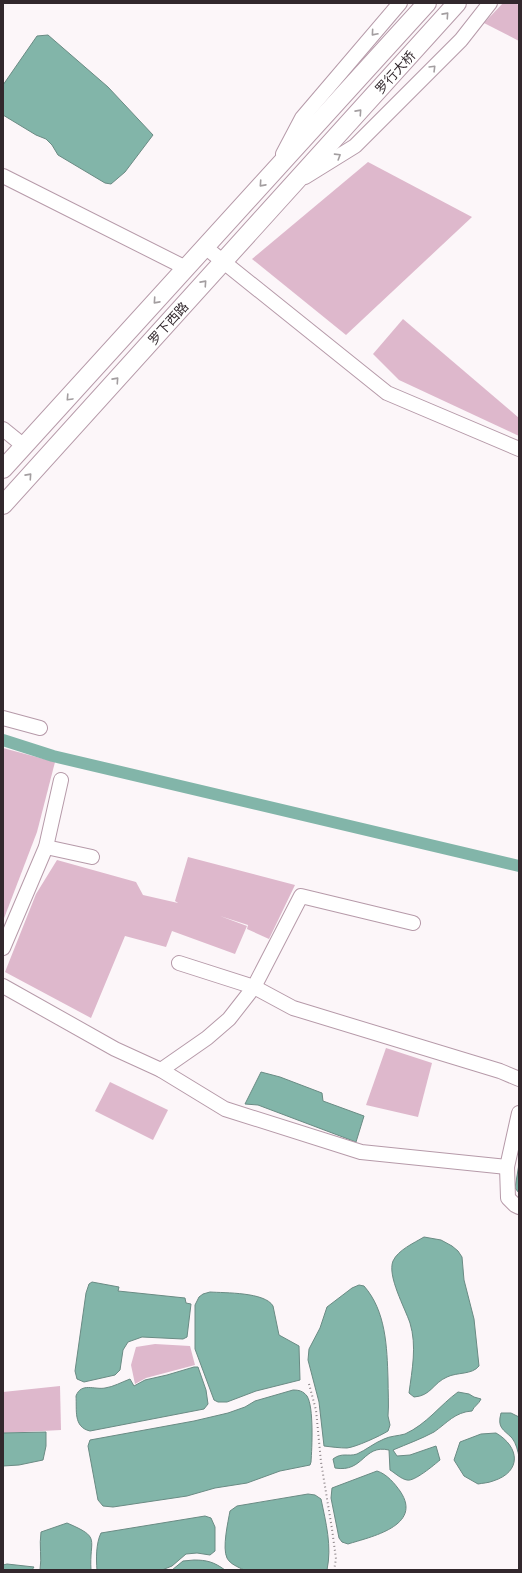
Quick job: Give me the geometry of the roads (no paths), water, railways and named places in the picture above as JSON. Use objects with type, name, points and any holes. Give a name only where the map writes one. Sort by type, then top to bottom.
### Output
[{"type":"main road","name":"罗行大桥","points":[[317,124],[427,3]]},
{"type":"main road","name":"罗行大桥","points":[[333,141],[457,3]]},
{"type":"main road","name":"罗下西路","points":[[3,469],[317,124]]},
{"type":"main road","name":"罗下西路","points":[[3,505],[333,141]]},
{"type":"street","points":[[275,170],[302,118],[400,3]]},
{"type":"street","points":[[293,184],[355,146],[461,40],[490,3]]},
{"type":"street","points":[[3,176],[186,268]]},
{"type":"street","points":[[205,247],[387,393],[519,449]]},
{"type":"street","points":[[3,429],[24,446]]},
{"type":"street","points":[[3,718],[40,728]]},
{"type":"street","points":[[3,948],[46,847],[61,780]]},
{"type":"street","points":[[46,847],[92,857]]},
{"type":"street","points":[[161,1070],[207,1038],[229,1019],[254,987],[300,896],[414,923]]},
{"type":"street","points":[[179,963],[254,987],[292,1008],[500,1071],[519,1079]]},
{"type":"street","points":[[3,986],[115,1049],[161,1070],[225,1109],[361,1152],[506,1167]]},
{"type":"street","points":[[519,1113],[506,1167],[508,1198],[515,1206],[519,1207]]},
{"type":"waterway","points":[[3,740],[53,756],[519,866]]}]
